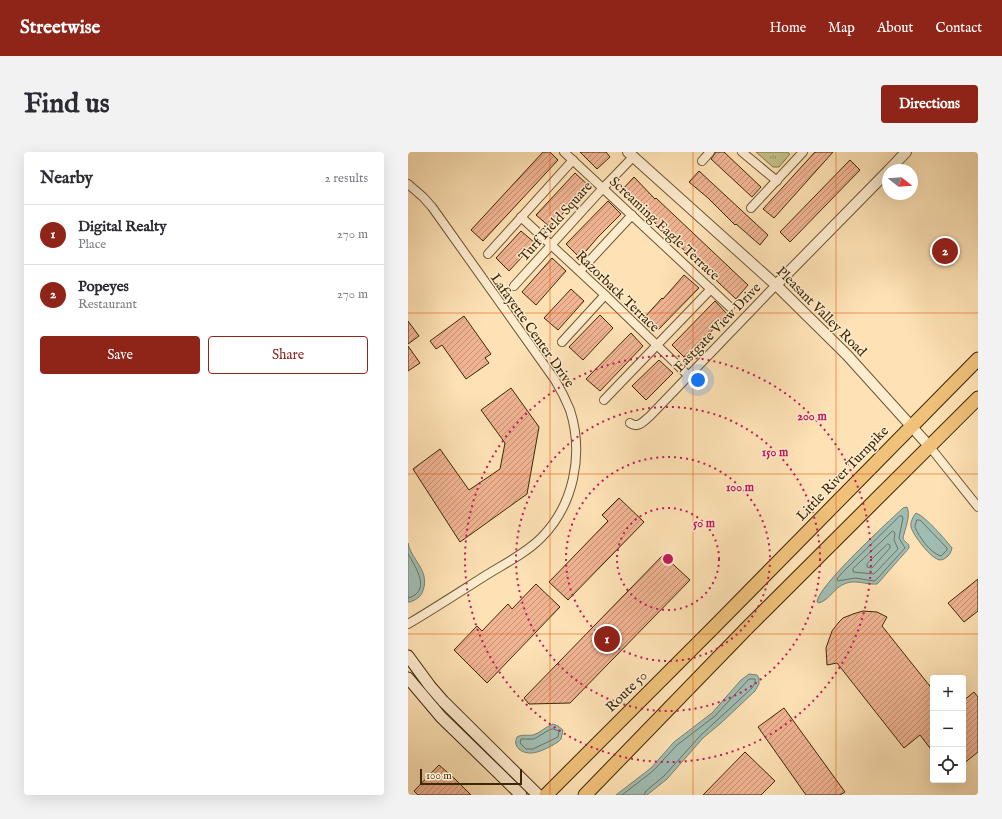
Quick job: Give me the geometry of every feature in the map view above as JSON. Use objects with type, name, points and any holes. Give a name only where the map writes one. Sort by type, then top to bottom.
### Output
[{"type":"highway","name":"Little River Turnpike","points":[[729,610],[978,359]]},
{"type":"highway","points":[[585,795],[749,626],[978,398]]},
{"type":"highway","name":"Route 50","points":[[546,795],[711,630],[729,610]]},
{"type":"main road","points":[[408,656],[443,701],[538,795]]},
{"type":"main road","points":[[408,678],[441,717],[520,795]]},
{"type":"street","name":"Screaming Eagle Terrace","points":[[564,152],[730,307]]},
{"type":"street","points":[[702,161],[710,152]]},
{"type":"street","points":[[742,152],[777,181]]},
{"type":"street","points":[[751,208],[803,152]]},
{"type":"street","name":"Turf Field Square","points":[[514,286],[603,188],[631,154]]},
{"type":"street","name":"Pleasant Valley Road","points":[[631,154],[776,285],[831,339],[930,447],[978,507]]},
{"type":"street","name":"Eastgate View Drive","points":[[893,164],[901,154]]},
{"type":"street","points":[[488,254],[573,160]]},
{"type":"street","name":"Eastgate View Drive","points":[[630,424],[637,426],[644,422],[882,176]]},
{"type":"street","name":"Lafayette Center Drive","points":[[408,184],[432,207],[555,380],[570,410],[577,453],[573,478],[565,502],[556,518],[541,537],[517,556],[408,624]]},
{"type":"street","points":[[580,272],[632,215]]},
{"type":"street","name":"Razorback Terrace","points":[[521,217],[605,295],[697,384]]},
{"type":"street","points":[[604,400],[711,289]]},
{"type":"street","points":[[562,342],[605,295]]},
{"type":"green space","points":[[756,152],[787,152],[790,154],[779,167],[773,167]]},
{"type":"water","points":[[907,507],[908,518],[903,538],[909,545],[909,548],[879,582],[877,584],[872,584],[849,582],[839,587],[822,602],[817,602],[820,594],[841,569],[895,515],[903,508]]},
{"type":"water","points":[[916,513],[930,523],[952,548],[950,554],[942,560],[936,559],[932,556],[912,531],[912,520]]},
{"type":"water","points":[[408,543],[412,554],[424,575],[425,581],[421,595],[410,602],[408,602]]},
{"type":"water","points":[[749,674],[757,675],[759,678],[759,684],[755,691],[703,738],[667,779],[647,795],[616,795],[651,768],[674,742],[712,713],[741,680]]},
{"type":"water","points":[[553,724],[563,730],[561,739],[558,742],[534,753],[523,752],[519,749],[516,742],[517,737],[523,735],[533,735]]},
{"type":"building","points":[[543,152],[550,152],[558,160],[483,241],[471,230]]},
{"type":"building","points":[[580,152],[606,152],[610,157],[597,169]]},
{"type":"building","points":[[716,152],[724,152],[761,187],[752,197],[711,159]]},
{"type":"building","points":[[815,152],[833,152],[774,218],[763,209]]},
{"type":"building","points":[[850,160],[860,170],[790,242],[780,232]]},
{"type":"building","points":[[699,171],[768,235],[760,245],[736,224],[735,225],[708,198],[689,182]]},
{"type":"building","points":[[575,173],[589,186],[550,227],[536,215]]},
{"type":"building","points":[[634,177],[655,199],[656,198],[748,285],[736,299],[621,191]]},
{"type":"building","points":[[608,201],[621,214],[580,258],[566,244]]},
{"type":"building","points":[[521,231],[535,243],[509,271],[496,258]]},
{"type":"building","points":[[941,240],[956,255],[950,262],[935,247]]},
{"type":"building","points":[[552,258],[566,271],[536,305],[522,292]]},
{"type":"building","points":[[684,275],[699,288],[658,330],[644,318]]},
{"type":"building","points":[[571,289],[584,301],[558,330],[544,318]]},
{"type":"building","points":[[715,301],[727,314],[686,359],[672,345]]},
{"type":"building","points":[[600,315],[613,328],[583,360],[569,347]]},
{"type":"building","points":[[464,316],[491,354],[485,358],[489,363],[466,379],[442,345],[436,349],[430,341]]},
{"type":"building","points":[[408,321],[419,336],[408,344]]},
{"type":"building","points":[[631,333],[643,346],[600,391],[586,379]]},
{"type":"building","points":[[408,346],[420,363],[408,371]]},
{"type":"building","points":[[659,360],[673,373],[646,400],[632,386]]},
{"type":"building","points":[[511,388],[539,427],[527,494],[460,542],[413,469],[440,449],[469,490],[500,469],[505,443],[481,410]]},
{"type":"building","points":[[619,498],[644,522],[568,600],[549,582],[608,521],[602,515]]},
{"type":"building","points":[[663,555],[690,580],[570,703],[529,704],[524,698]]},
{"type":"building","points":[[978,579],[978,611],[964,622],[948,603]]},
{"type":"building","points":[[536,584],[560,607],[487,683],[454,650],[477,626],[482,631],[508,604],[512,609]]},
{"type":"building","points":[[863,611],[877,612],[887,617],[882,626],[930,686],[930,748],[920,735],[904,748],[837,663],[827,665],[826,648],[832,631],[843,618]]},
{"type":"building","points":[[974,692],[978,697],[978,752],[966,762],[966,711],[966,699]]},
{"type":"building","points":[[784,708],[845,792],[840,795],[806,795],[758,727]]},
{"type":"building","points":[[745,752],[775,781],[761,795],[703,795]]},
{"type":"building","points":[[439,765],[471,795],[418,795],[414,791]]},
{"type":"place","name":"Popeyes","points":[[945,251]]},
{"type":"place","name":"Digital Realty","points":[[607,639]]}]
